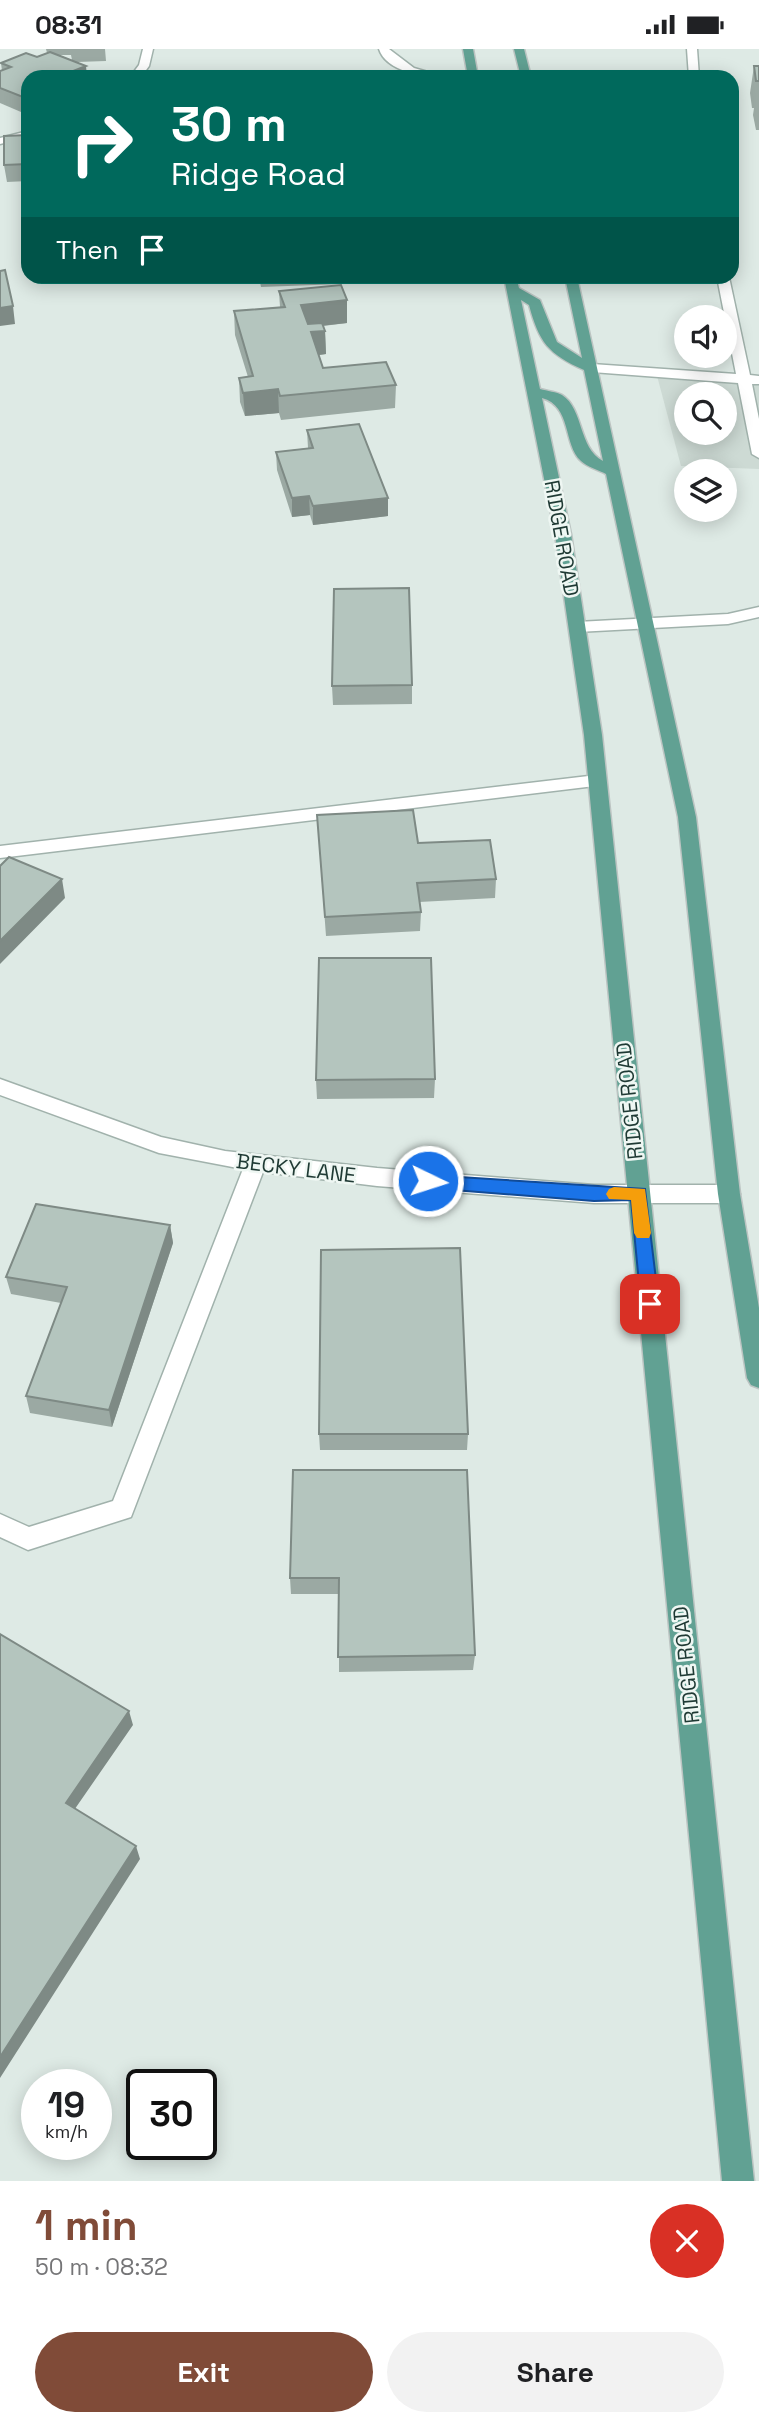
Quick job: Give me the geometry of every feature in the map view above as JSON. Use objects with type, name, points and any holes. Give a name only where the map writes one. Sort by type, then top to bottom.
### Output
[{"type":"main road","points":[[468,49],[472,70]]},
{"type":"main road","points":[[519,49],[524,70]]},
{"type":"main road","name":"RIDGE ROAD","points":[[512,284],[563,534],[597,781],[738,2181]]},
{"type":"main road","points":[[513,284],[535,303],[549,343],[559,354],[592,368]]},
{"type":"main road","points":[[573,284],[687,817],[729,1194],[759,1378]]},
{"type":"main road","points":[[534,392],[557,398],[565,407],[586,458],[615,473]]},
{"type":"street","points":[[141,70],[148,49]]},
{"type":"street","points":[[384,49],[384,53],[410,70]]},
{"type":"street","points":[[692,49],[694,70]]},
{"type":"street","points":[[0,141],[21,136]]},
{"type":"street","points":[[725,284],[752,380],[759,454]]},
{"type":"street","points":[[592,368],[752,380]]},
{"type":"street","points":[[577,627],[728,619],[759,612]]},
{"type":"street","points":[[0,852],[597,781]]},
{"type":"street","name":"BECKY LANE","points":[[0,1087],[159,1145],[225,1159],[377,1177],[594,1194],[729,1194]]},
{"type":"street","points":[[0,1525],[28,1539],[122,1509],[256,1163]]},
{"type":"shaded area","points":[[656,372],[759,375],[759,469],[737,468],[737,459],[679,459],[675,445],[737,445],[737,382],[674,382],[674,440]]},
{"type":"building","points":[[50,52],[86,66],[76,70],[21,70],[21,96],[0,88],[0,71],[11,67],[1,63],[26,53],[37,57]]},
{"type":"building","points":[[754,66],[759,66],[759,81],[756,81]]},
{"type":"building","points":[[21,135],[21,164],[4,165],[4,136]]},
{"type":"building","points":[[5,270],[13,306],[0,308],[0,271]]},
{"type":"building","points":[[341,285],[347,300],[301,305],[308,324],[322,323],[325,331],[311,332],[323,368],[386,362],[396,385],[280,396],[278,389],[243,393],[239,378],[253,376],[234,311],[285,307],[279,291]]},
{"type":"building","points":[[359,424],[388,498],[313,506],[309,496],[292,498],[276,452],[313,448],[307,430]]},
{"type":"building","points":[[409,588],[412,685],[332,686],[334,589]]},
{"type":"building","points":[[413,810],[418,843],[490,840],[496,879],[417,883],[421,912],[325,917],[317,815]]},
{"type":"building","points":[[9,857],[62,879],[0,941],[0,866]]},
{"type":"building","points":[[319,958],[431,958],[435,1079],[316,1080]]},
{"type":"building","points":[[36,1204],[170,1225],[109,1410],[26,1396],[67,1287],[6,1277]]},
{"type":"building","points":[[460,1248],[468,1434],[319,1434],[321,1250]]},
{"type":"building","points":[[293,1470],[467,1470],[475,1655],[338,1657],[339,1578],[290,1578]]},
{"type":"building","points":[[0,1634],[129,1711],[66,1803],[136,1846],[0,2057]]},
{"type":"slow traffic","points":[[614,1194],[639,1194],[643,1233]]},
{"type":"route","points":[[428,1181],[594,1194],[639,1194],[650,1304]]}]
